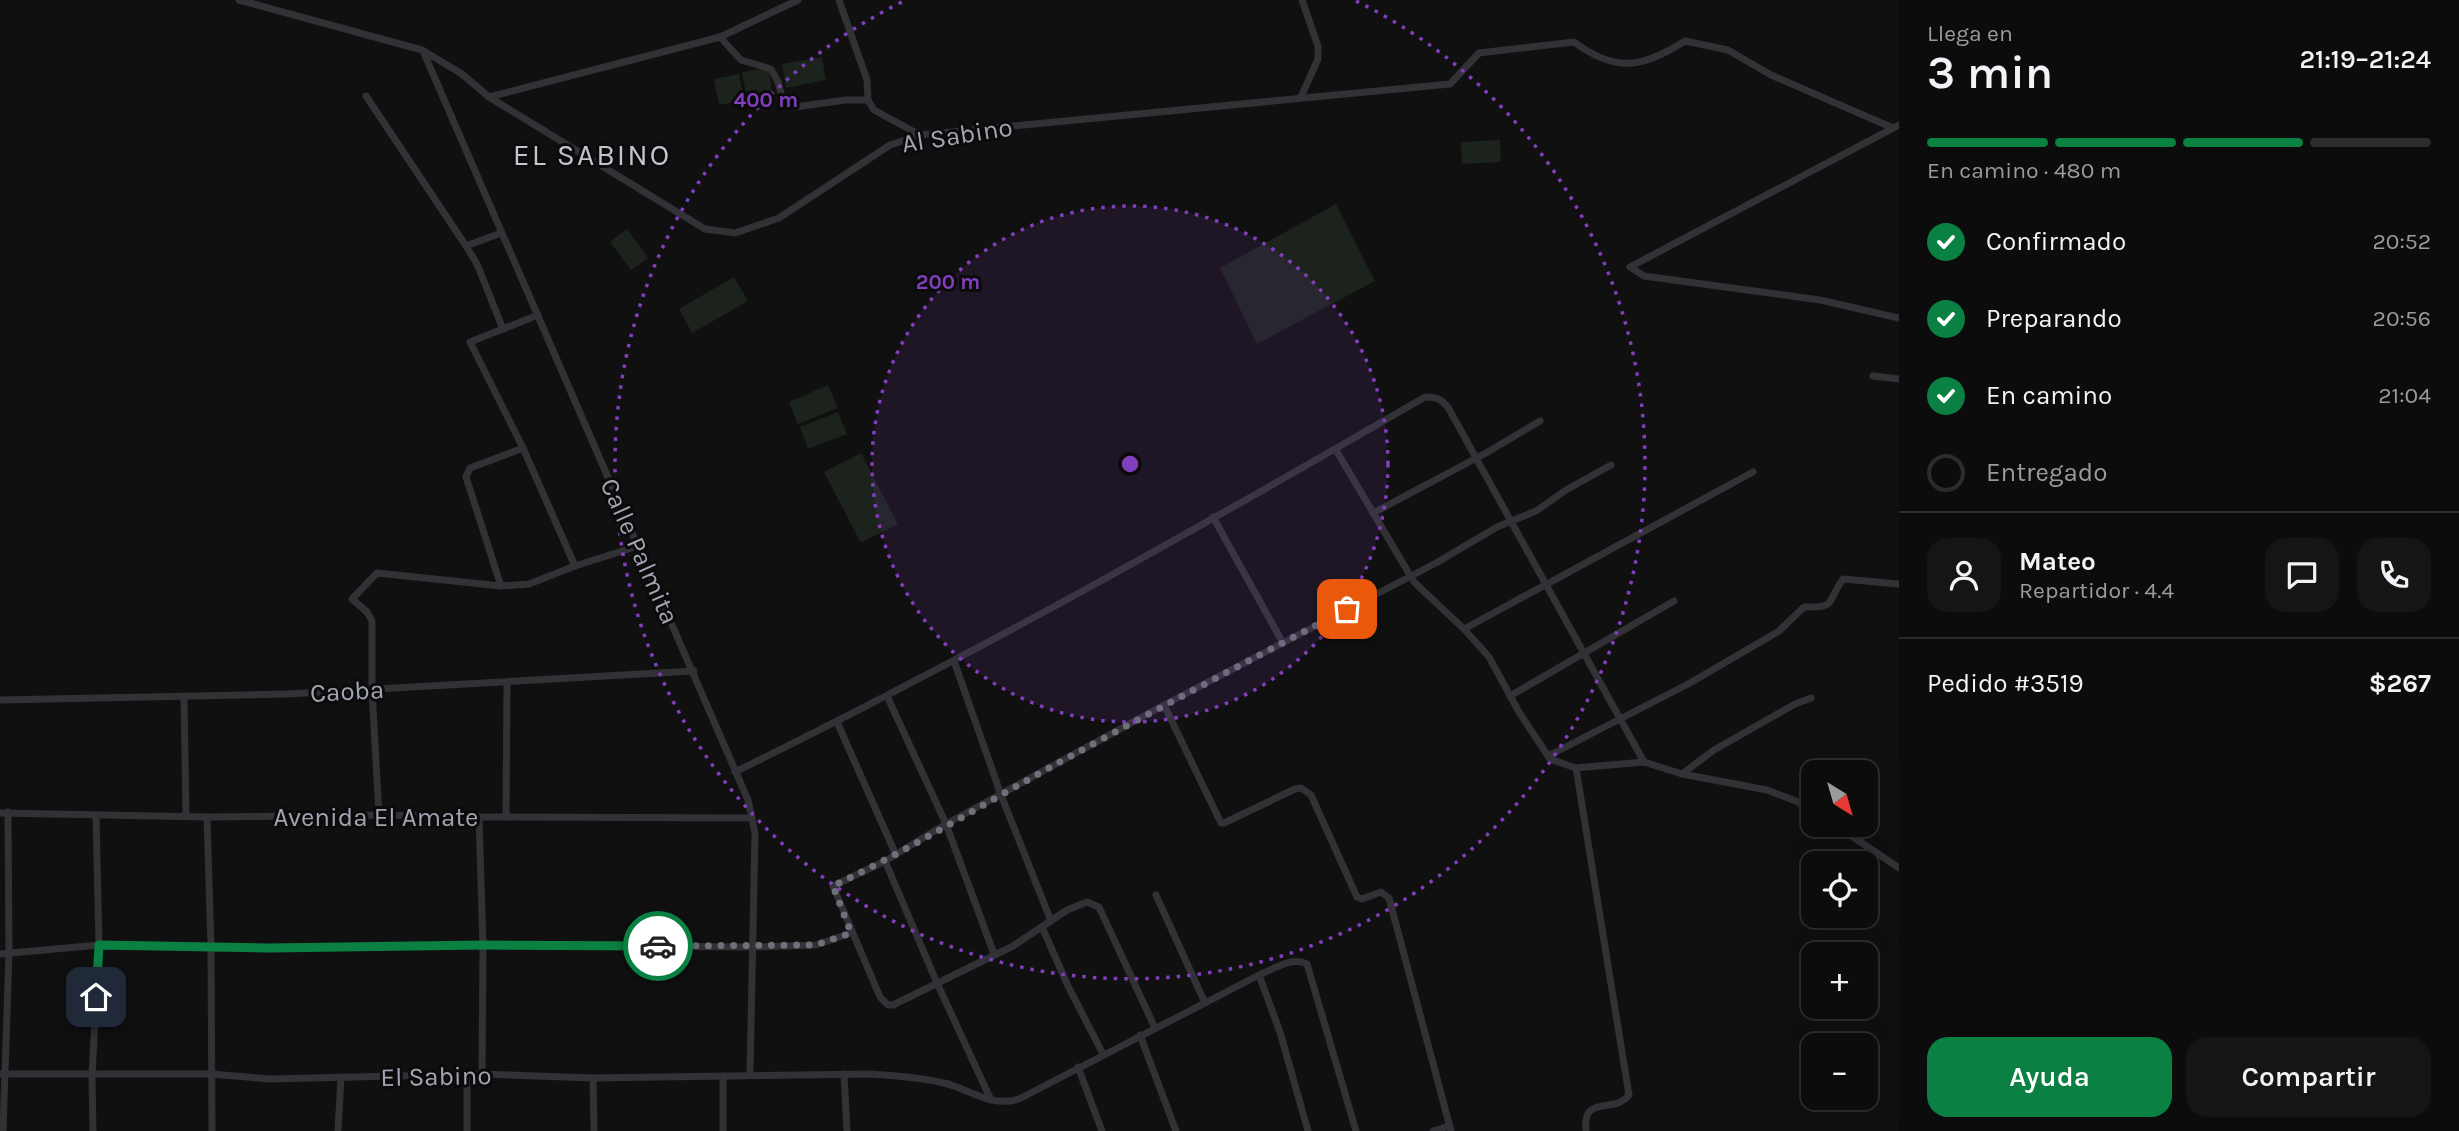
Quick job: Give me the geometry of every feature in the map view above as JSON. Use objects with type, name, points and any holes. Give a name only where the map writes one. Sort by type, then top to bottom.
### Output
[{"type":"street","name":"Al Sabino","points":[[242,0],[422,50],[462,74],[489,97],[705,229],[735,233],[779,218],[890,145],[919,135],[1450,84],[1479,53],[1574,42],[1616,65],[1637,62],[1667,52],[1685,41],[1728,50],[1771,75],[1896,126]]},
{"type":"street","points":[[489,97],[720,37],[798,0]]},
{"type":"street","points":[[839,0],[867,80],[868,100],[874,110],[919,135]]},
{"type":"street","points":[[1301,97],[1318,59],[1315,36],[1302,0]]},
{"type":"street","points":[[720,37],[741,60],[771,69],[783,100],[795,107],[868,100]]},
{"type":"street","name":"Calle Palmita","points":[[422,50],[748,800],[755,833],[750,1074]]},
{"type":"street","points":[[366,96],[477,264],[503,330]]},
{"type":"street","points":[[1896,126],[1630,267],[1644,276],[1820,300],[1899,318]]},
{"type":"street","points":[[466,246],[501,233]]},
{"type":"street","points":[[538,315],[470,342],[523,448],[575,566]]},
{"type":"street","points":[[1873,376],[1899,379]]},
{"type":"street","points":[[735,772],[954,661],[1336,450],[1425,397],[1436,397],[1444,401],[1449,409],[1644,762]]},
{"type":"street","points":[[1373,513],[1540,421]]},
{"type":"street","points":[[500,586],[466,477],[470,468],[523,448]]},
{"type":"street","points":[[1336,450],[1414,582],[1464,629],[1489,657],[1548,756],[1576,768],[1644,762],[1682,774],[1767,790],[1801,804]]},
{"type":"street","points":[[1155,1028],[1099,907],[1087,902],[1067,910],[1013,946],[893,1005],[884,1003],[851,933],[833,886],[885,861],[946,824],[1164,705],[1410,576],[1497,527],[1536,511],[1566,490],[1611,465]]},
{"type":"street","points":[[1464,629],[1753,472]]},
{"type":"street","points":[[1213,517],[1283,643]]},
{"type":"street","points":[[379,815],[372,690],[372,621],[367,612],[352,599],[377,573],[500,586],[529,584],[638,546]]},
{"type":"street","points":[[1548,756],[1690,683],[1779,631],[1804,607],[1825,608],[1830,604],[1843,579],[1899,584]]},
{"type":"street","points":[[1510,696],[1674,601]]},
{"type":"street","points":[[954,661],[1001,795],[1051,920]]},
{"type":"street","name":"Caoba","points":[[0,701],[372,690],[694,671]]},
{"type":"street","points":[[506,817],[508,683]]},
{"type":"street","points":[[887,696],[946,824],[994,954]]},
{"type":"street","points":[[184,697],[186,816]]},
{"type":"street","points":[[1682,774],[1714,750],[1795,704],[1811,698]]},
{"type":"street","points":[[1164,705],[1221,823],[1301,788],[1311,795],[1357,897],[1363,899],[1381,892],[1389,898],[1450,1128],[1433,1131]]},
{"type":"street","points":[[837,722],[896,855]]},
{"type":"street","points":[[1576,768],[1629,1095],[1621,1103],[1589,1110],[1586,1131]]},
{"type":"street","points":[[3,1131],[9,953],[4,813]]},
{"type":"street","name":"Avenida El Amate","points":[[4,813],[207,817],[379,815],[752,818]]},
{"type":"street","points":[[93,1131],[92,1076],[99,945],[96,816]]},
{"type":"street","points":[[207,817],[212,1131]]},
{"type":"street","points":[[479,817],[483,945],[482,1074]]},
{"type":"street","points":[[1853,837],[1899,868]]},
{"type":"street","points":[[885,861],[991,1101],[1007,1102],[1019,1099],[1259,975],[1293,961],[1302,961],[1307,964],[1356,1131]]},
{"type":"street","points":[[1156,895],[1205,1003]]},
{"type":"street","points":[[1042,927],[1102,1054]]},
{"type":"street","points":[[0,954],[99,945],[270,948],[483,945],[752,947],[816,945],[851,933]]},
{"type":"street","points":[[1259,975],[1280,1032],[1308,1131]]},
{"type":"street","points":[[1140,1035],[1176,1131]]},
{"type":"street","points":[[1078,1067],[1102,1131]]},
{"type":"street","name":"El Sabino","points":[[3,1074],[211,1074],[270,1079],[467,1074],[593,1077],[872,1074],[947,1083],[991,1101]]},
{"type":"street","points":[[467,1074],[467,1131]]},
{"type":"street","points":[[844,1074],[847,1131]]},
{"type":"street","points":[[723,1076],[723,1131]]},
{"type":"street","points":[[338,1131],[341,1077]]},
{"type":"street","points":[[593,1077],[594,1131]]},
{"type":"shaded area","points":[[822,57],[826,80],[786,88],[782,64]]},
{"type":"shaded area","points":[[768,68],[773,95],[747,99],[742,72]]},
{"type":"shaded area","points":[[739,74],[744,100],[719,105],[714,79]]},
{"type":"shaded area","points":[[1500,140],[1501,162],[1462,164],[1461,142]]},
{"type":"shaded area","points":[[1336,204],[1375,281],[1257,344],[1220,268]]},
{"type":"shaded area","points":[[627,229],[648,258],[631,270],[610,242]]},
{"type":"shaded area","points":[[734,277],[748,301],[692,333],[679,309]]},
{"type":"shaded area","points":[[828,385],[838,408],[798,424],[789,402]]},
{"type":"shaded area","points":[[838,412],[847,434],[808,449],[800,427]]},
{"type":"shaded area","points":[[861,453],[898,524],[861,543],[824,472]]},
{"type":"way so far","points":[[658,946],[816,945],[851,933],[833,886],[885,861],[946,824],[1164,705],[1347,609]]},
{"type":"district","name":"EL SABINO","points":[[592,155]]},
{"type":"route","points":[[96,997],[99,945],[270,948],[658,946]]}]
